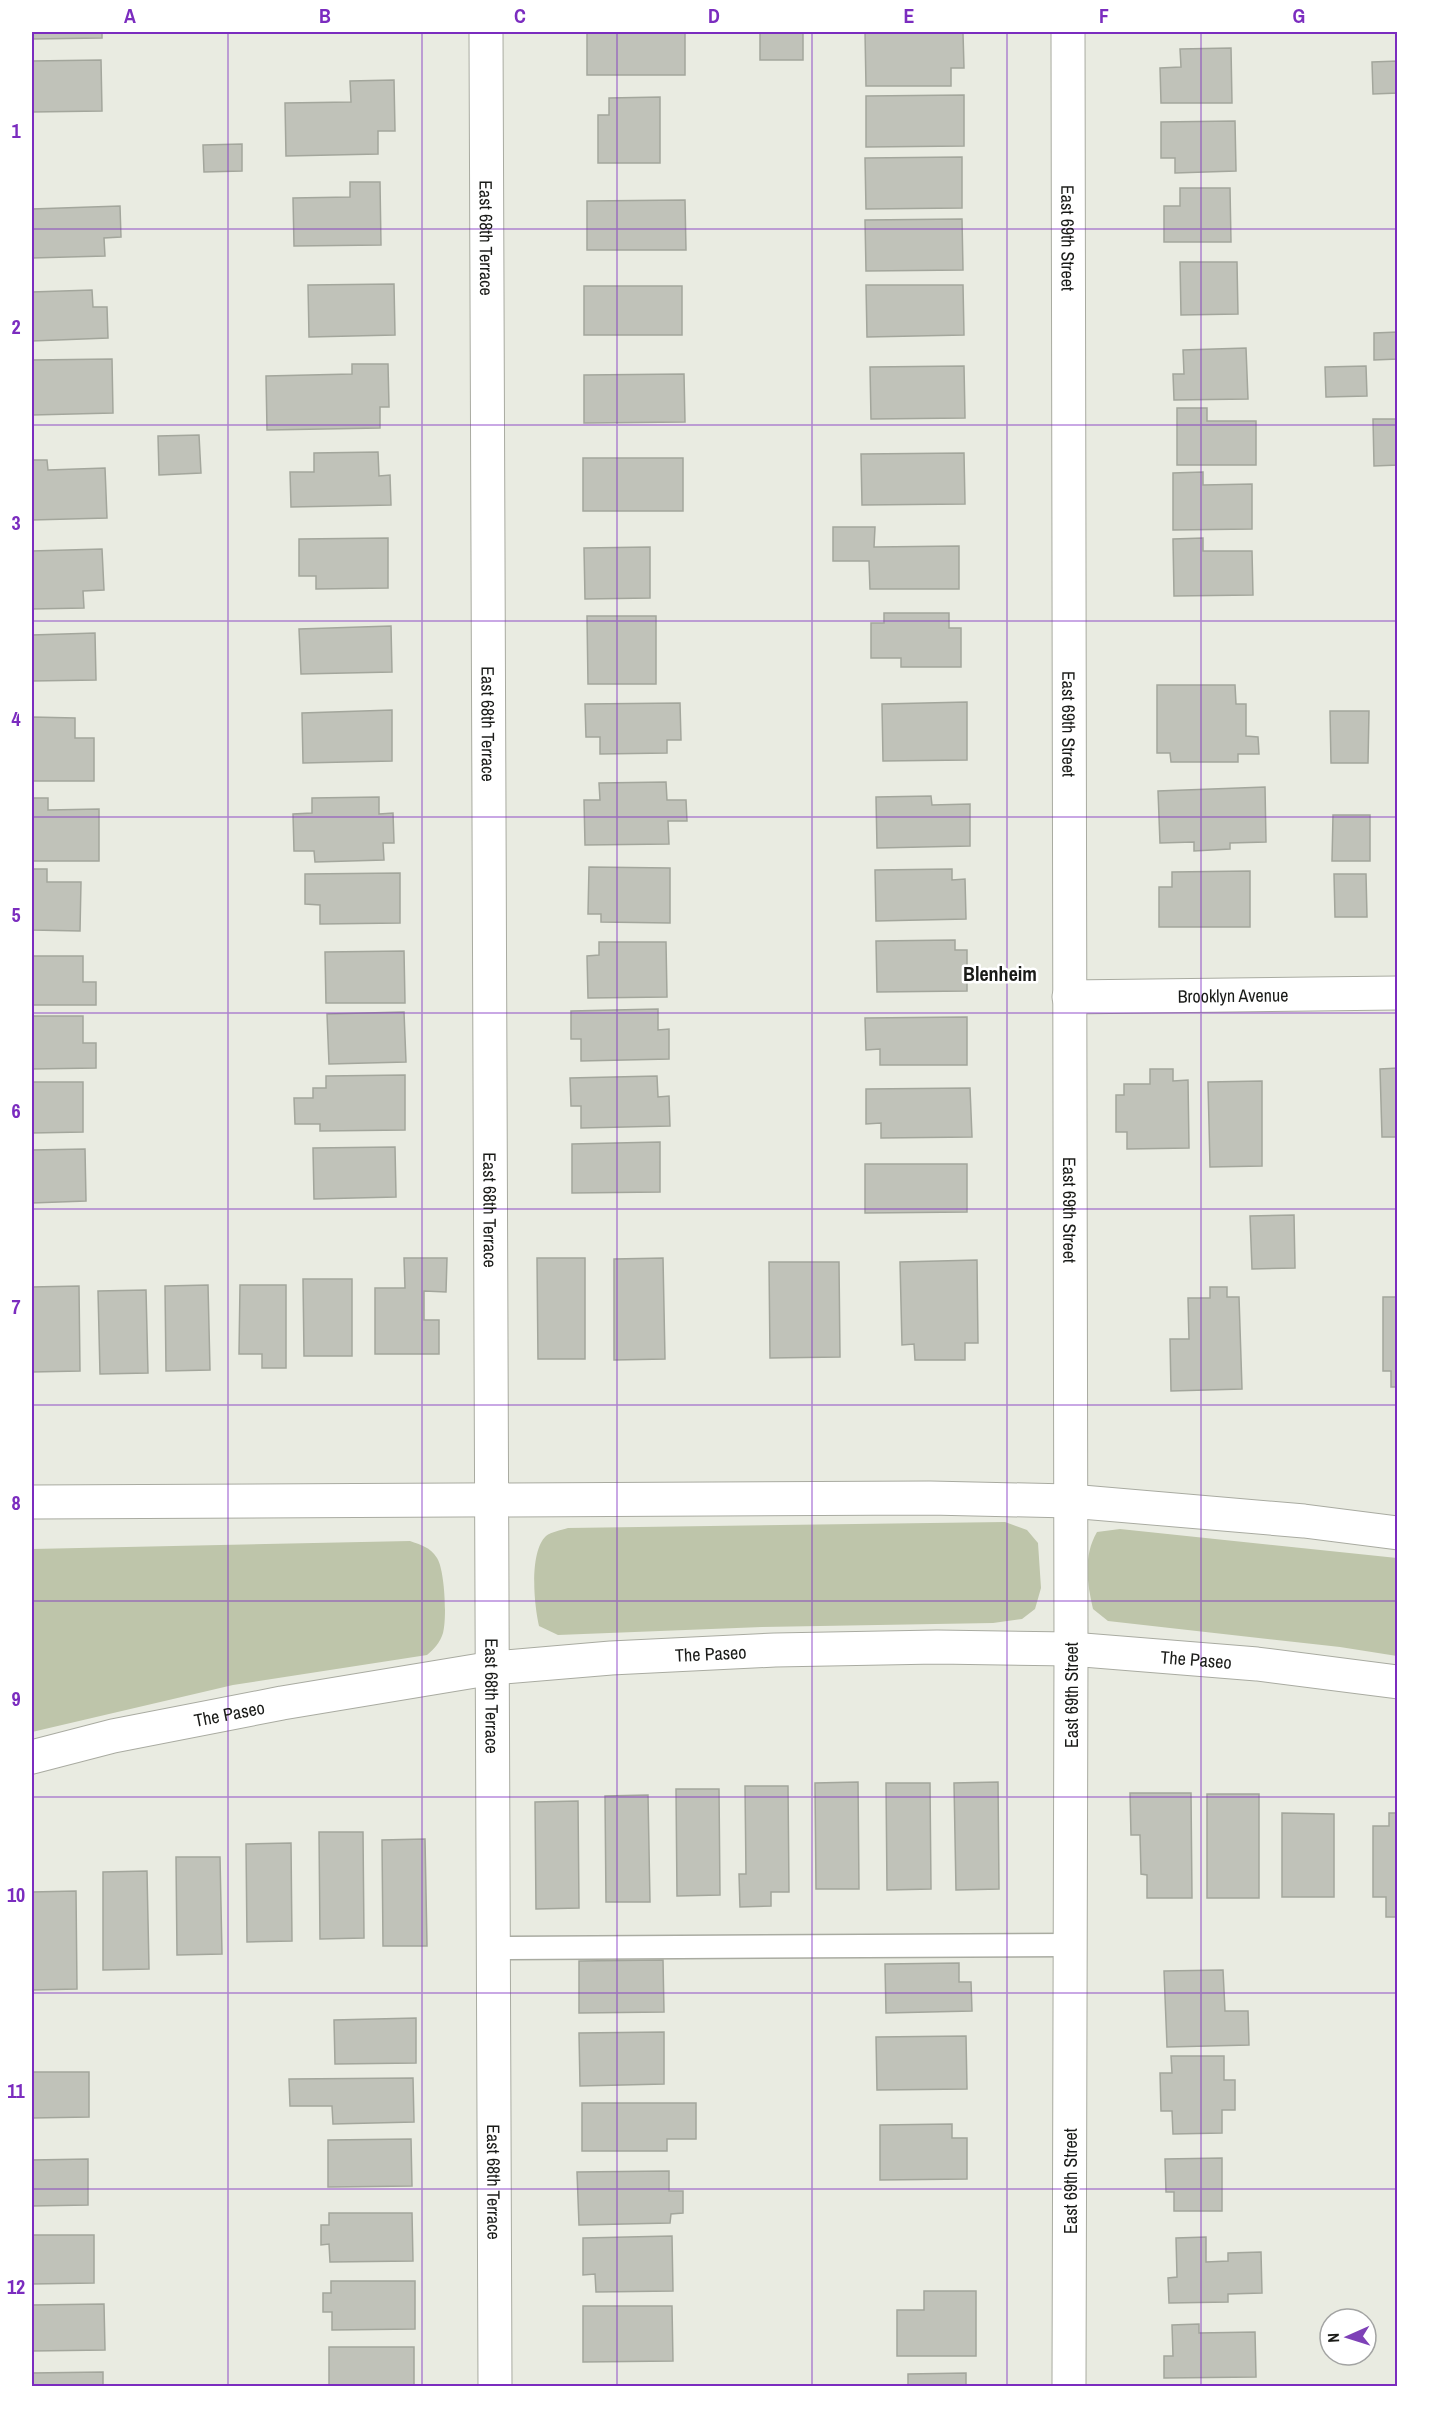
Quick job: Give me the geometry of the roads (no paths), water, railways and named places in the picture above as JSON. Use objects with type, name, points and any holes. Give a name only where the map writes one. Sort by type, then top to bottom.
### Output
[{"type":"street","name":"East 68th Terrace","points":[[486,32],[495,2386]]},
{"type":"street","name":"East 69th Street","points":[[1068,32],[1070,2386]]},
{"type":"street","name":"Brooklyn Avenue","points":[[1069,997],[1398,993]]},
{"type":"street","points":[[32,1502],[492,1502],[918,1498],[1070,1501],[1304,1521],[1398,1533]]},
{"type":"street","name":"The Paseo","points":[[32,1756],[113,1736],[282,1703],[493,1668],[611,1658],[775,1650],[937,1647],[1071,1649],[1257,1664],[1398,1682]]},
{"type":"lane","points":[[494,1948],[1070,1945]]},
{"type":"district","name":"Blenheim","points":[[1000,973]]}]
